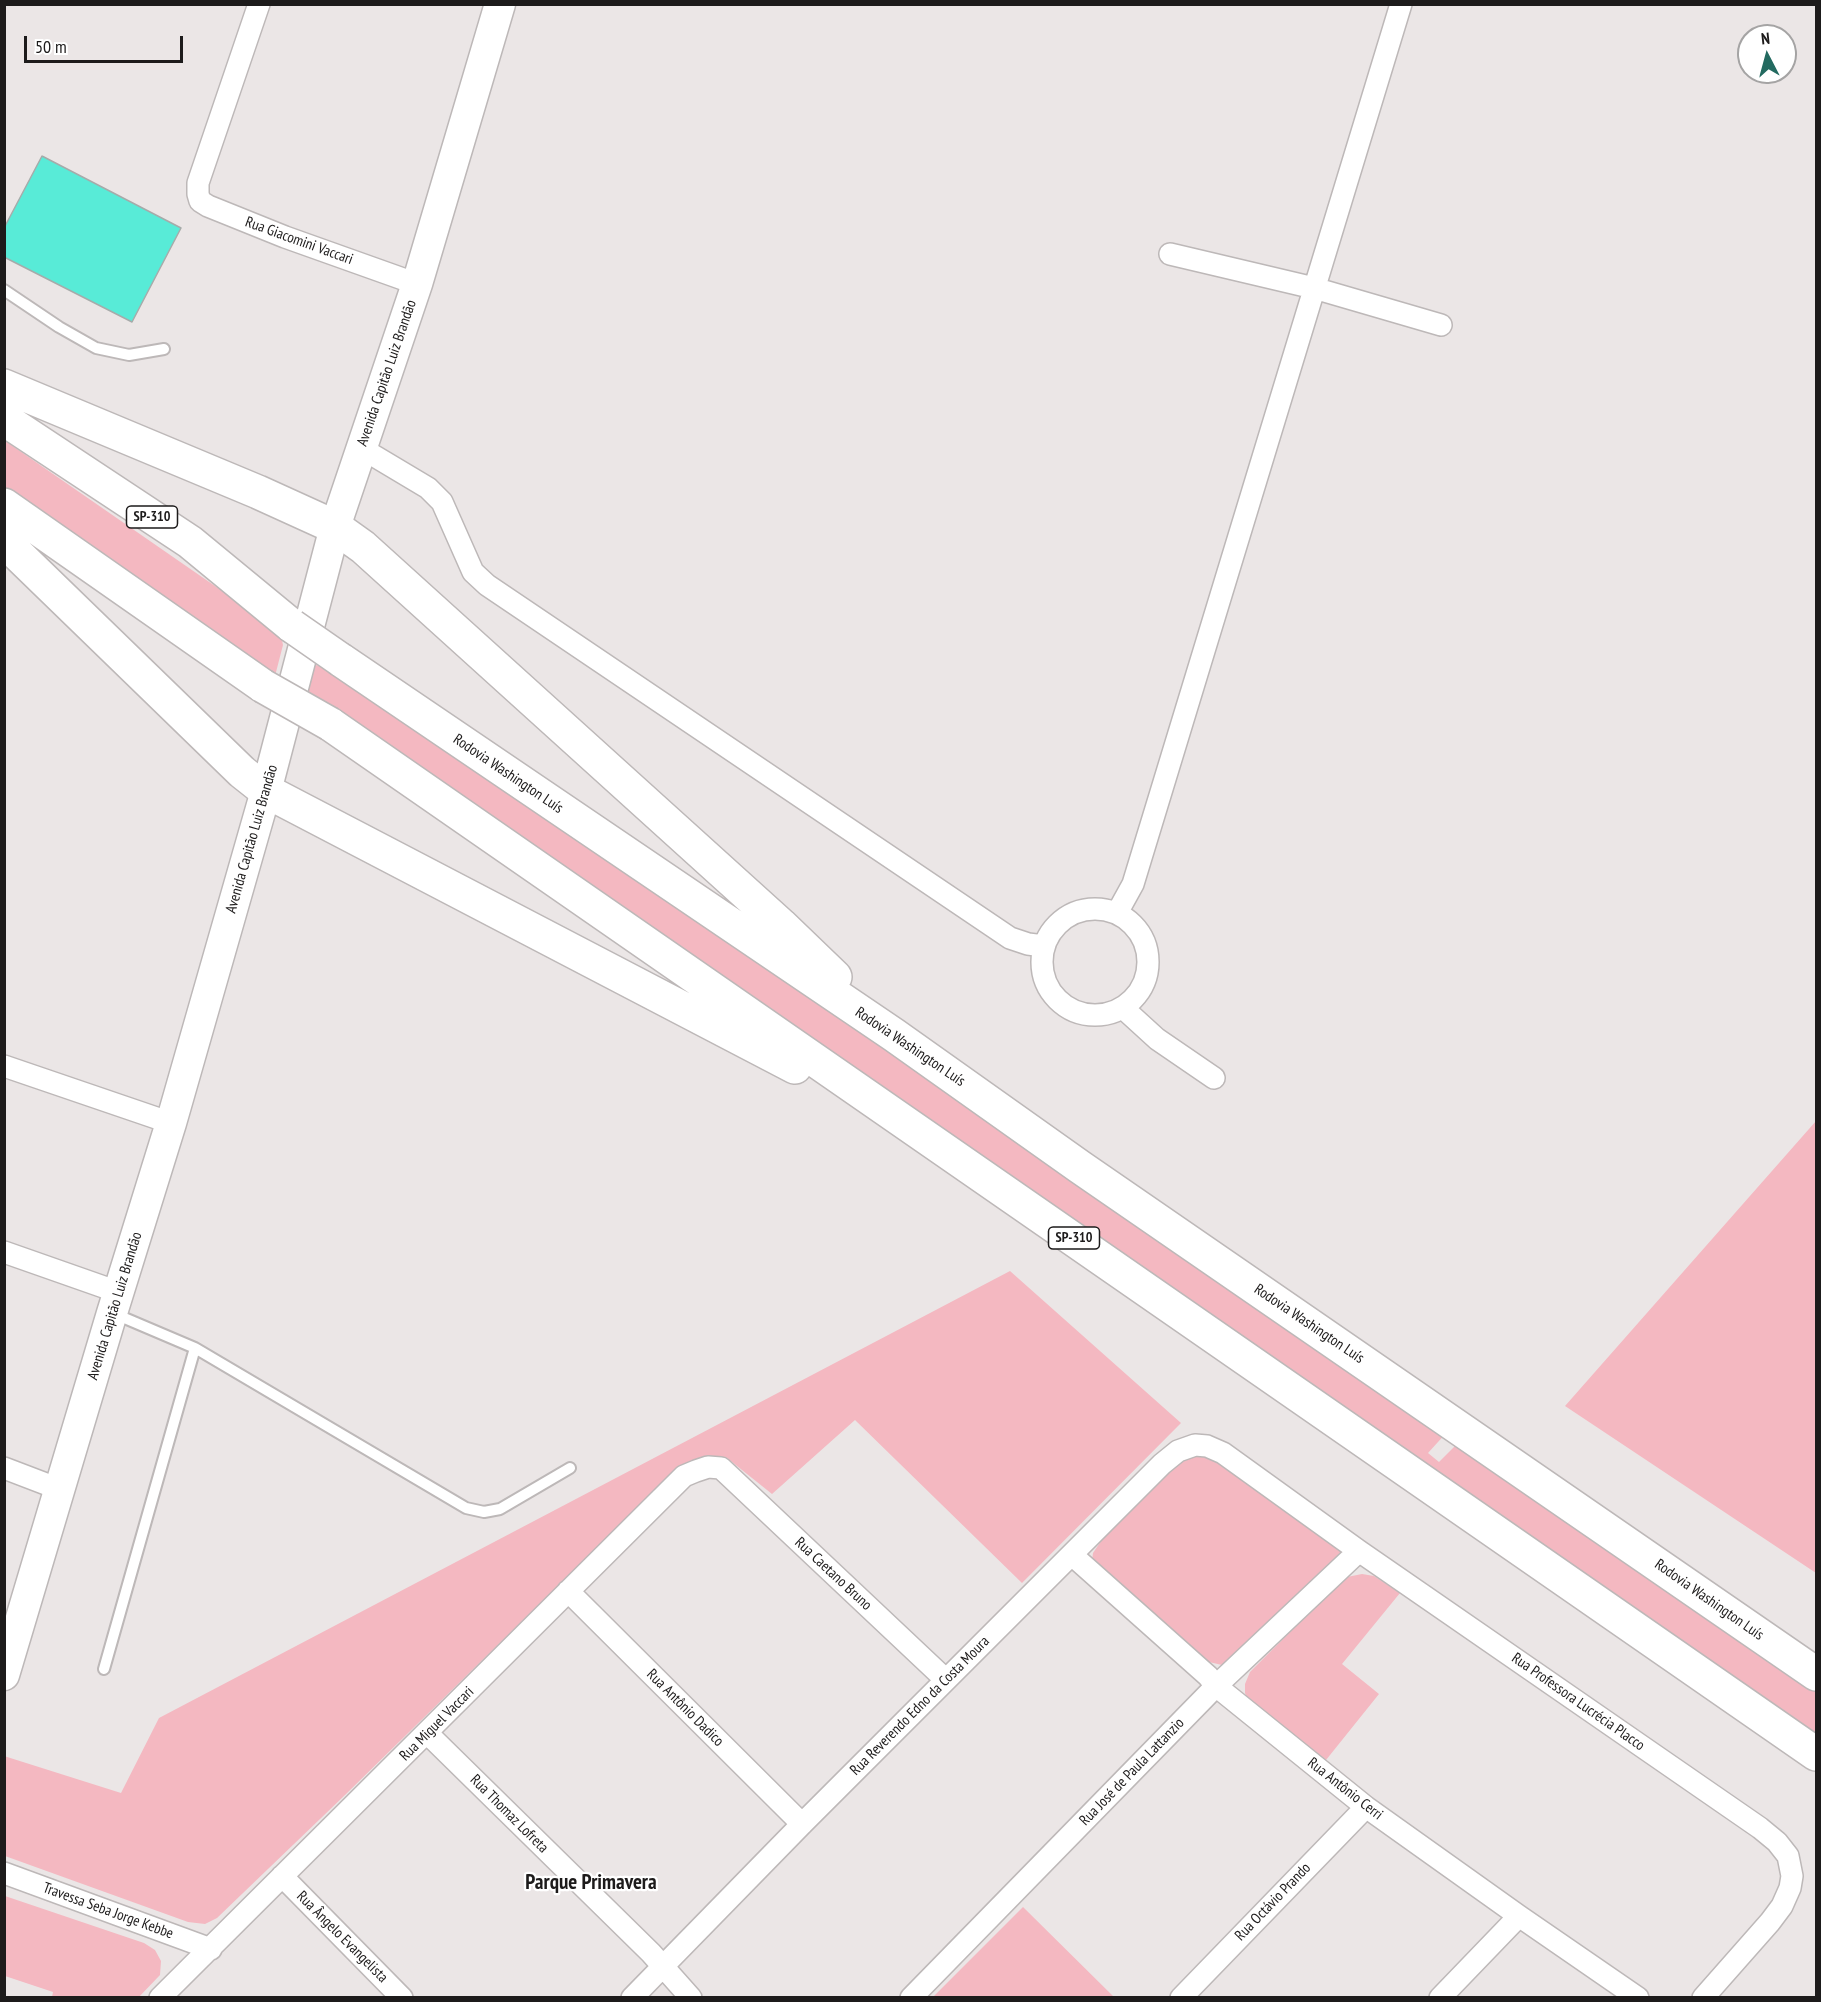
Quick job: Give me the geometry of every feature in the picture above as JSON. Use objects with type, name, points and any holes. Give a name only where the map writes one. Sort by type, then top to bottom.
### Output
[{"type":"highway","points":[[4,386],[248,488],[334,527],[363,547],[781,926],[894,1035]]},
{"type":"highway","name":"Rodovia Washington Luís","points":[[4,419],[190,542],[292,626],[341,660],[894,1035],[1080,1167],[1816,1674]]},
{"type":"highway","name":"SP-310","points":[[4,505],[263,686],[330,724],[1816,1754]]},
{"type":"highway","points":[[4,541],[242,772],[266,791],[908,1124]]},
{"type":"highway","points":[[1675,1657],[1816,1779]]},
{"type":"main road","name":"Avenida Capitão Luiz Brandão","points":[[4,1675],[171,1123],[266,791],[334,527],[417,284],[500,4]]},
{"type":"street","name":"Rua Giacomini Vaccari","points":[[259,4],[198,183],[201,201],[208,207],[285,237],[417,284]]},
{"type":"street","points":[[1118,913],[1133,884],[1401,4]]},
{"type":"street","points":[[1170,254],[1314,288],[1441,325]]},
{"type":"street","points":[[361,448],[428,488],[442,502],[473,572],[487,585],[1010,938],[1044,946]]},
{"type":"street","points":[[1092,909],[1118,913],[1129,920],[1144,940],[1149,959],[1146,978],[1141,990],[1123,1008],[1111,1014],[1085,1015],[1062,1004],[1052,995],[1042,971],[1041,959],[1044,946],[1053,929],[1068,916],[1092,909]]},
{"type":"street","points":[[1123,1008],[1157,1039],[1214,1078]]},
{"type":"street","points":[[4,1066],[171,1123]]},
{"type":"street","points":[[4,1252],[115,1302]]},
{"type":"street","name":"Rua Reverendo Edno da Costa Moura","points":[[632,1998],[802,1824],[1162,1464],[1178,1451],[1195,1445],[1207,1446],[1223,1453]]},
{"type":"street","name":"Rua Professora Lucrécia Placco","points":[[1223,1453],[1359,1551],[1777,1842],[1788,1856],[1792,1876],[1790,1888],[1782,1906],[1703,1998]]},
{"type":"street","name":"Rua Miguel Vaccari","points":[[160,1998],[684,1476],[708,1467],[721,1468]]},
{"type":"street","points":[[4,1468],[59,1489]]},
{"type":"street","name":"Rua Caetano Bruno","points":[[721,1468],[946,1680]]},
{"type":"street","name":"Rua José de Paula Lattanzio","points":[[911,1998],[1216,1686],[1359,1551]]},
{"type":"street","name":"Rua Antônio Cerri","points":[[1072,1555],[1208,1676],[1216,1686],[1366,1807],[1638,1998]]},
{"type":"street","name":"Rua Antônio Dadico","points":[[568,1592],[802,1824]]},
{"type":"street","name":"Rua Thomaz Lofreta","points":[[427,1733],[691,1998]]},
{"type":"street","name":"Rua Octávio Prando","points":[[1181,1998],[1366,1807]]},
{"type":"street","name":"Travessa Seba Jorge Kebbe","points":[[4,1873],[211,1949]]},
{"type":"street","name":"Rua Ângelo Evangelista","points":[[282,1876],[402,1998]]},
{"type":"street","points":[[1440,1998],[1519,1916]]},
{"type":"lane","points":[[4,290],[59,327],[96,348],[129,355],[164,349]]},
{"type":"lane","points":[[115,1302],[466,1508],[484,1512],[500,1509],[570,1468]]},
{"type":"lane","points":[[104,1669],[195,1348]]},
{"type":"shaded area","points":[[4,440],[280,631],[283,645],[275,676],[5,489]]},
{"type":"shaded area","points":[[313,664],[335,671],[1448,1431],[1428,1453],[1439,1462],[1457,1444],[1816,1686],[1816,1738],[303,696]]},
{"type":"shaded area","points":[[1816,1121],[1816,1573],[1565,1406]]},
{"type":"shaded area","points":[[1010,1271],[1181,1423],[1022,1583],[855,1420],[772,1494],[727,1458],[711,1457],[676,1470],[217,1918],[205,1924],[188,1922],[5,1856],[4,1756],[121,1793],[159,1718]]},
{"type":"shaded area","points":[[1201,1454],[1222,1460],[1339,1548],[1342,1556],[1234,1662],[1222,1665],[1209,1662],[1092,1561],[1093,1553],[1101,1541],[1169,1466],[1184,1456]]},
{"type":"shaded area","points":[[1362,1574],[1374,1576],[1400,1593],[1342,1664],[1379,1694],[1326,1760],[1249,1703],[1245,1693],[1245,1684],[1250,1672],[1341,1581],[1347,1577]]},
{"type":"shaded area","points":[[5,1896],[144,1943],[155,1950],[161,1961],[160,1975],[138,1998],[52,1997],[53,1992],[5,1976]]},
{"type":"shaded area","points":[[1023,1907],[1114,1997],[933,1997]]},
{"type":"building","points":[[42,156],[181,228],[132,322],[4,257],[4,228]]},
{"type":"district","name":"Parque Primavera","points":[[591,1883]]}]
